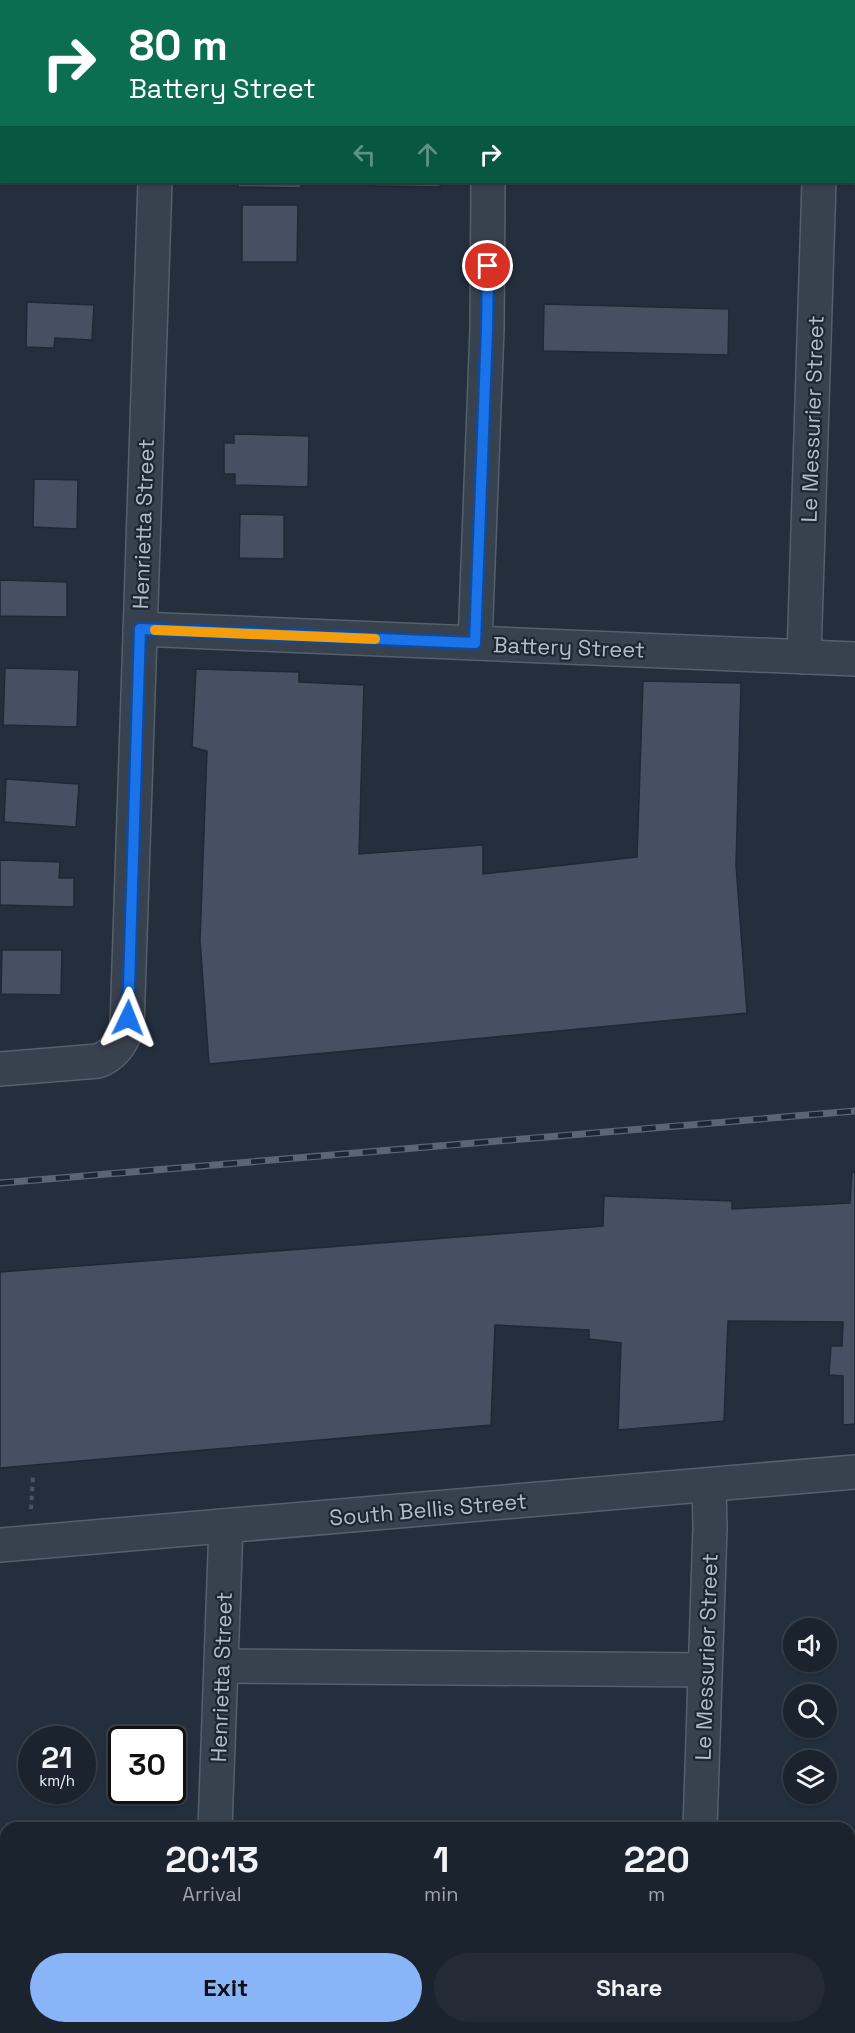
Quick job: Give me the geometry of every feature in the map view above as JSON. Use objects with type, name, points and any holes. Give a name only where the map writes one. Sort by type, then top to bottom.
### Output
[{"type":"street","name":"Henrietta Street","points":[[0,1069],[88,1063],[104,1059],[120,1045],[127,1027],[155,183]]},
{"type":"street","points":[[475,643],[487,329],[488,183]]},
{"type":"street","name":"Le Messurier Street","points":[[804,657],[819,183]]},
{"type":"street","name":"Battery Street","points":[[140,629],[855,659]]},
{"type":"street","name":"South Bellis Street","points":[[0,1545],[855,1473]]},
{"type":"street","name":"Le Messurier Street","points":[[700,1822],[710,1485]]},
{"type":"street","name":"Henrietta Street","points":[[215,1822],[226,1526]]},
{"type":"street","points":[[221,1666],[705,1670]]},
{"type":"path","points":[[32,1508],[33,1476]]},
{"type":"building","points":[[238,183],[301,183],[301,188],[238,187]]},
{"type":"building","points":[[376,183],[441,183],[440,187],[376,186]]},
{"type":"building","points":[[242,205],[298,205],[297,262],[242,262]]},
{"type":"building","points":[[27,302],[94,305],[92,340],[55,338],[54,348],[26,347]]},
{"type":"building","points":[[544,304],[729,309],[728,355],[543,351]]},
{"type":"building","points":[[234,434],[309,436],[308,487],[235,485],[235,474],[224,474],[224,443],[234,443]]},
{"type":"building","points":[[34,479],[78,480],[77,529],[33,527]]},
{"type":"building","points":[[240,514],[284,515],[284,559],[239,558]]},
{"type":"building","points":[[0,580],[67,582],[67,617],[0,616]]},
{"type":"building","points":[[5,668],[79,670],[77,727],[3,725]]},
{"type":"building","points":[[196,669],[299,672],[299,682],[364,685],[359,854],[483,845],[483,874],[637,857],[643,681],[741,683],[736,865],[747,1013],[209,1064],[200,940],[207,751],[192,747]]},
{"type":"building","points":[[6,779],[79,784],[76,827],[4,822]]},
{"type":"building","points":[[0,860],[60,862],[59,878],[74,878],[74,907],[0,905]]},
{"type":"building","points":[[2,950],[62,950],[61,995],[1,994]]},
{"type":"building","points":[[852,1172],[855,1172],[855,1424],[843,1425],[843,1376],[829,1375],[831,1346],[842,1346],[843,1322],[728,1321],[724,1421],[618,1430],[621,1343],[589,1339],[589,1330],[495,1325],[491,1425],[0,1468],[0,1272],[603,1226],[604,1196],[732,1201],[732,1209],[850,1203]]},
{"type":"railway","points":[[0,1183],[855,1111]]},
{"type":"slow traffic","points":[[155,630],[375,639]]},
{"type":"route","points":[[128,1018],[140,629],[475,643],[488,266]]}]
